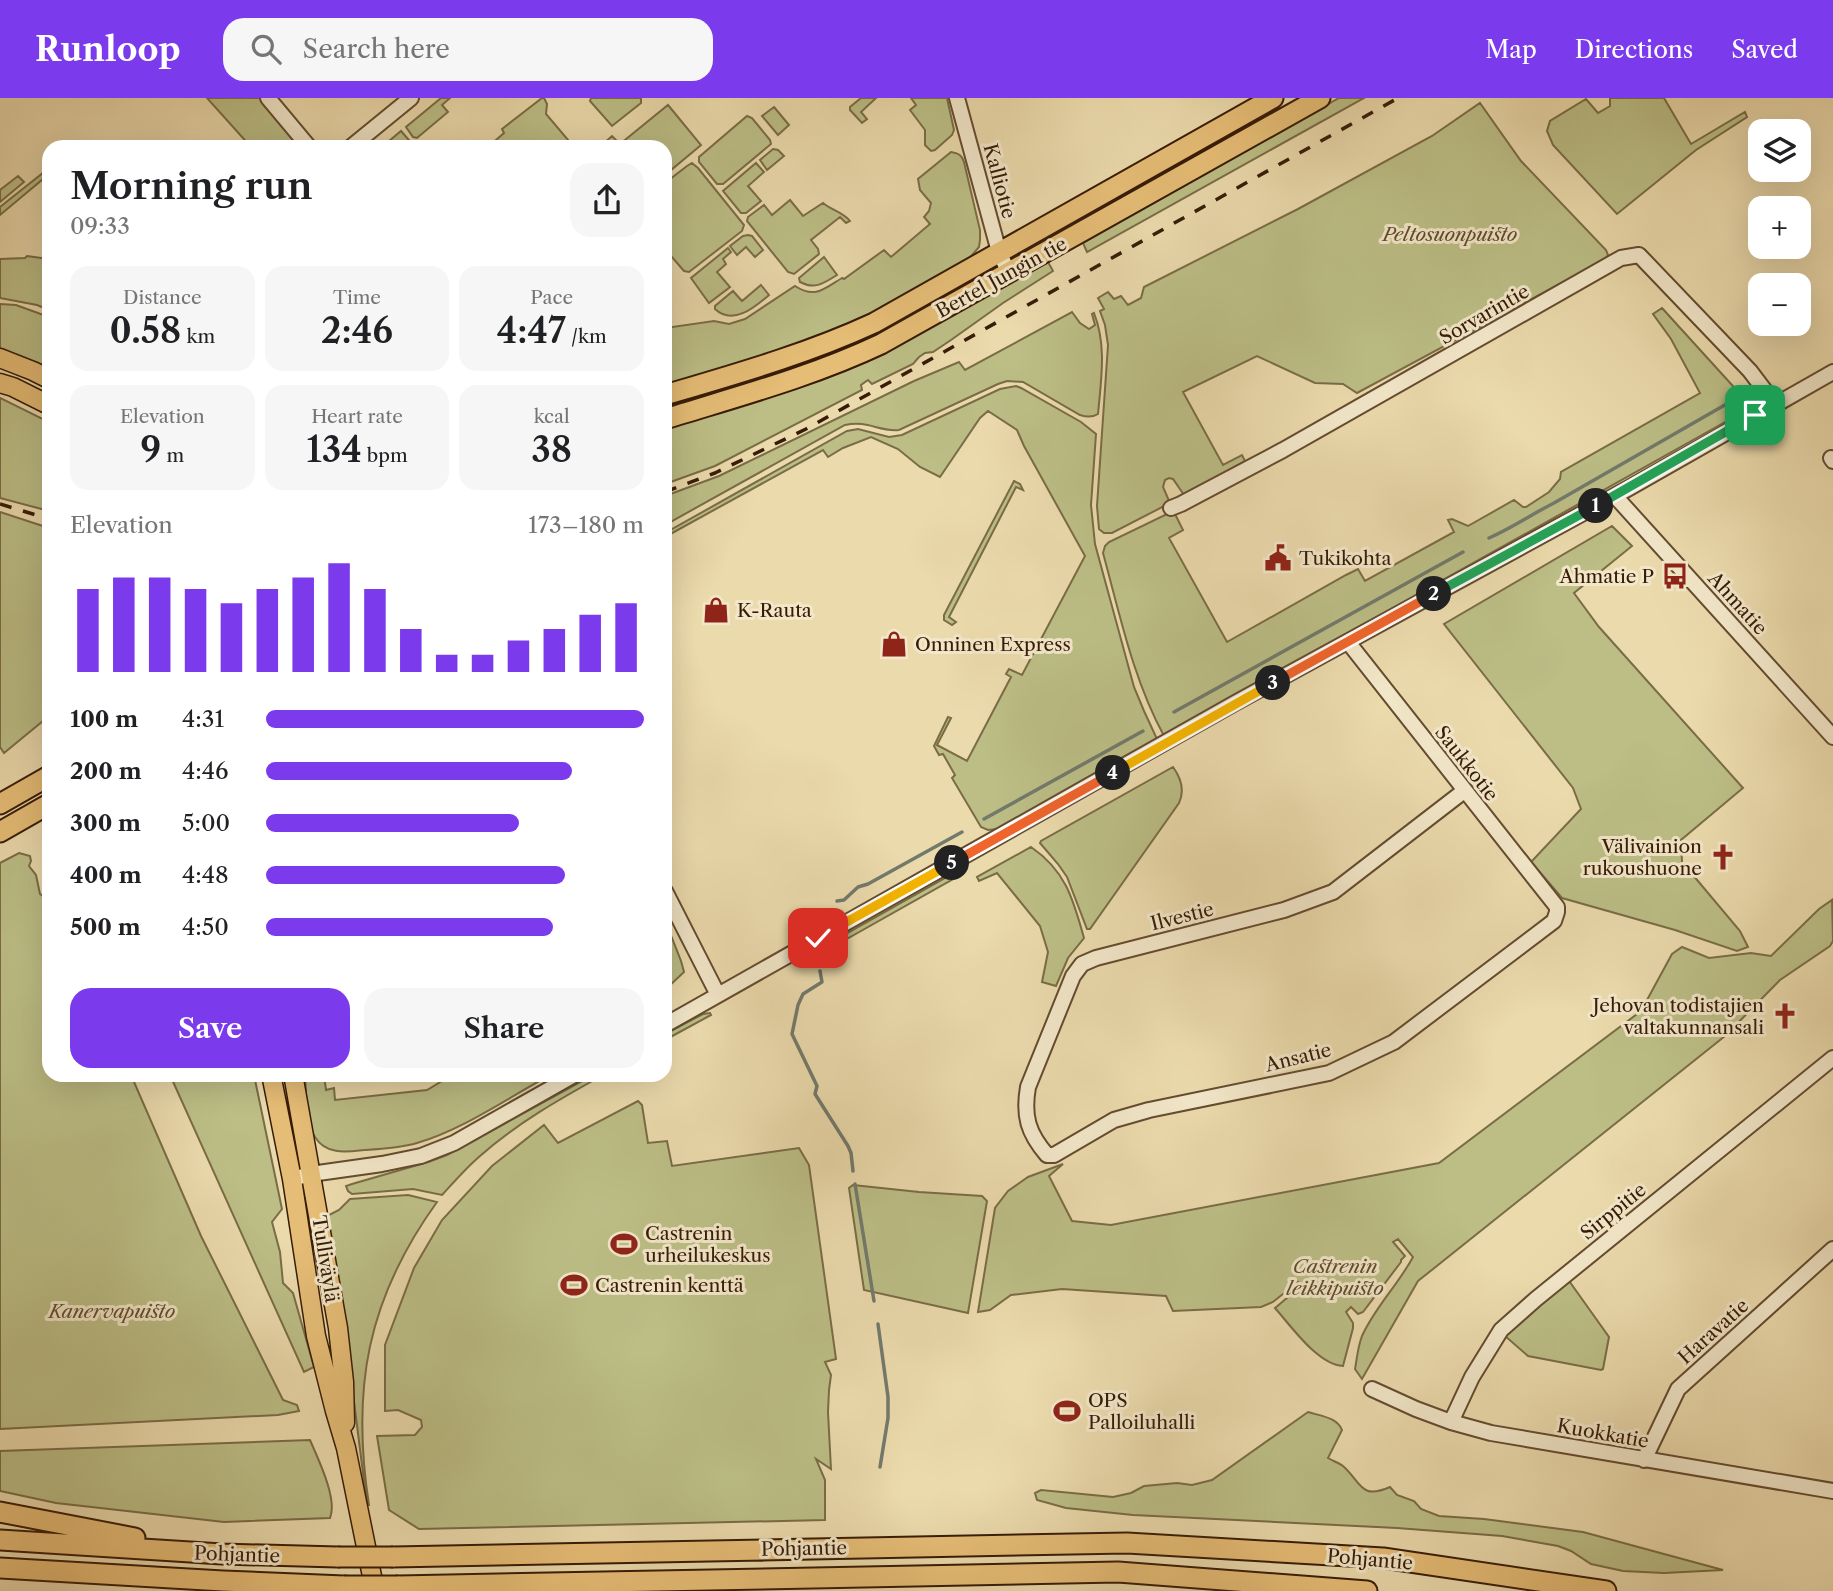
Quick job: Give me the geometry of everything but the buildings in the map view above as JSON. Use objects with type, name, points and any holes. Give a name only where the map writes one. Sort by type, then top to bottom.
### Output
[{"type":"highway","name":"Bertel Jungin tie","points":[[672,393],[795,356],[834,342],[874,323],[1273,98]]},
{"type":"highway","name":"Bertel Jungin tie","points":[[672,417],[798,379],[881,344],[1320,98]]},
{"type":"highway","points":[[0,804],[42,780]]},
{"type":"highway","points":[[0,832],[42,809]]},
{"type":"highway","points":[[0,1512],[222,1554]]},
{"type":"highway","name":"Pohjantie","points":[[0,1540],[222,1554],[338,1558],[1127,1543],[1383,1558],[1605,1591]]},
{"type":"highway","name":"Pohjantie","points":[[0,1568],[344,1586],[1118,1572],[1367,1591]]},
{"type":"highway","points":[[0,1580],[223,1581]]},
{"type":"main road","points":[[0,358],[42,375]]},
{"type":"main road","points":[[0,383],[42,402]]},
{"type":"main road","name":"Tulliväylä","points":[[273,1082],[292,1179],[316,1336],[346,1448],[375,1591]]},
{"type":"main road","name":"Tulliväylä","points":[[294,1082],[338,1328],[344,1382],[346,1448]]},
{"type":"street","points":[[268,98],[303,140]]},
{"type":"street","points":[[360,140],[411,98]]},
{"type":"street","name":"Kalliotie","points":[[957,98],[999,252],[1009,273]]},
{"type":"street","name":"Sorvarintie","points":[[1171,508],[1283,450],[1621,258],[1639,255],[1750,372],[1775,404]]},
{"type":"street","points":[[672,1021],[1833,372]]},
{"type":"street","name":"Ahmatie","points":[[1615,496],[1833,737]]},
{"type":"street","name":"Saukkotie","points":[[1348,642],[1557,907]]},
{"type":"street","name":"Ilvestie","points":[[1047,1155],[1038,1144],[1027,1120],[1025,1104],[1028,1087],[1073,976],[1082,964],[1096,958],[1284,910],[1333,892],[1464,791]]},
{"type":"street","points":[[672,905],[718,995]]},
{"type":"street","name":"Ansatie","points":[[1047,1155],[1054,1155],[1114,1120],[1149,1110],[1329,1073],[1394,1042],[1554,921],[1557,907]]},
{"type":"street","name":"Sirppitie","points":[[1451,1422],[1472,1377],[1501,1330],[1535,1298],[1833,1058]]},
{"type":"street","points":[[292,1179],[421,1156],[454,1143],[562,1082]]},
{"type":"street","name":"Haravatie","points":[[1644,1460],[1678,1389],[1833,1250]]},
{"type":"street","name":"Kuokkatie","points":[[1372,1389],[1451,1422],[1491,1433],[1833,1491]]},
{"type":"green space","points":[[207,98],[261,98],[296,140],[245,140]]},
{"type":"green space","points":[[441,98],[450,98],[442,105],[448,112],[417,138],[413,137],[406,127]]},
{"type":"green space","points":[[544,98],[547,104],[546,114],[568,140],[496,140],[504,133],[502,129]]},
{"type":"green space","points":[[591,98],[641,98],[641,103],[612,126],[590,101]]},
{"type":"green space","points":[[861,98],[876,98],[861,112],[867,119],[862,123],[850,110]]},
{"type":"green space","points":[[911,98],[947,98],[954,130],[935,150],[931,151],[925,145],[925,130],[910,110],[916,105]]},
{"type":"green space","points":[[1339,98],[1364,98],[1087,252],[1083,243]]},
{"type":"green space","points":[[1610,98],[1664,98],[1691,144],[1745,112],[1747,117],[1696,150],[1617,214],[1553,145],[1547,131],[1550,121],[1586,99],[1598,113],[1610,106]]},
{"type":"green space","name":"Peltosuonpuisto","points":[[1480,103],[1521,161],[1606,250],[1606,259],[1357,393],[1343,384],[1315,383],[1257,356],[1183,392],[1223,465],[1242,455],[1245,461],[1184,495],[1173,479],[1169,478],[1165,480],[1163,487],[1170,503],[1112,533],[1104,533],[1099,529],[1097,506],[1108,345],[1100,311],[1104,309],[1098,298],[1108,292],[1114,299],[1121,296],[1128,305],[1141,298],[1144,287],[1298,209],[1432,136]]},
{"type":"green space","points":[[668,105],[701,145],[672,169],[672,140],[625,140]]},
{"type":"green space","points":[[774,107],[789,125],[778,135],[762,116]]},
{"type":"green space","points":[[747,116],[752,118],[771,144],[723,184],[717,184],[699,162],[699,157]]},
{"type":"green space","points":[[401,131],[409,140],[390,140]]},
{"type":"green space","points":[[773,149],[784,156],[767,170],[760,160]]},
{"type":"green space","points":[[951,152],[963,160],[980,230],[979,247],[967,261],[948,274],[834,333],[672,386],[672,327],[714,321],[729,324],[745,319],[795,286],[808,292],[819,291],[844,279],[884,250],[891,257],[930,224],[924,217],[931,203],[920,190],[918,179]]},
{"type":"green space","points":[[692,163],[698,168],[744,225],[742,231],[689,272],[684,271],[672,257],[672,178]]},
{"type":"green space","points":[[756,163],[764,172],[748,186],[761,201],[746,213],[741,213],[723,191]]},
{"type":"green space","points":[[42,174],[42,180],[0,215],[0,207]]},
{"type":"green space","points":[[18,176],[24,182],[0,202],[0,190]]},
{"type":"green space","points":[[790,200],[803,216],[823,203],[850,221],[846,223],[840,217],[811,240],[819,254],[794,274],[788,272],[747,221],[748,217],[764,205],[772,215]]},
{"type":"green space","points":[[748,235],[752,236],[763,250],[755,257],[746,247],[737,255],[730,246]]},
{"type":"green space","points":[[728,248],[731,252],[723,259],[726,264],[717,272],[730,287],[709,303],[691,278]]},
{"type":"green space","points":[[824,257],[837,275],[815,285],[800,282],[799,278]]},
{"type":"green space","points":[[42,258],[42,307],[0,298],[0,259]]},
{"type":"green space","points":[[1048,262],[1053,271],[933,352],[925,353],[913,364],[872,384],[868,380],[861,385],[862,390],[715,466],[672,481],[672,425],[881,353]]},
{"type":"green space","points":[[761,285],[769,295],[744,313],[729,316],[715,309],[715,306],[733,291],[742,301]]},
{"type":"green space","points":[[0,304],[16,305],[42,314],[42,366],[0,348]]},
{"type":"green space","points":[[1662,308],[1752,407],[1164,736],[1144,692],[1122,623],[1103,553],[1109,542],[1167,514],[1175,514],[1183,530],[1169,538],[1227,642],[1358,569],[1365,581],[1454,532],[1448,520],[1452,519],[1468,526],[1514,500],[1526,507],[1549,492],[1560,479],[1561,472],[1700,393],[1671,339],[1653,314]]},
{"type":"green space","points":[[1072,312],[1080,323],[1089,329],[1095,325],[1094,313],[1101,338],[1102,363],[1096,415],[1080,415],[1023,382],[1007,381],[899,430],[861,424],[845,425],[672,521],[672,493],[719,476],[914,381],[959,362],[965,370]]},
{"type":"green space","points":[[1016,386],[1021,388],[1081,422],[1096,434],[1091,505],[1095,544],[1134,687],[1157,739],[998,829],[988,830],[981,827],[952,778],[955,775],[943,754],[939,755],[934,746],[948,717],[951,718],[937,745],[967,761],[1011,677],[1006,674],[1009,669],[1022,675],[1085,556],[1017,430],[988,411],[980,418],[940,477],[920,467],[898,449],[871,437],[828,457],[823,450],[672,533],[672,529],[847,431],[858,429],[889,437],[902,435],[1000,389]]},
{"type":"green space","points":[[0,398],[42,419],[42,509],[0,498]]},
{"type":"green space","points":[[1014,481],[1020,484],[1023,490],[1016,487],[949,617],[956,622],[952,625],[944,620],[944,615]]},
{"type":"green space","points":[[0,512],[42,526],[42,722],[4,753],[0,747]]},
{"type":"green space","points":[[1612,526],[1632,546],[1574,593],[1599,627],[1743,788],[1681,840],[1682,862],[1740,931],[1748,947],[1737,951],[1675,930],[1562,898],[1531,862],[1581,809],[1573,788],[1444,624]]},
{"type":"green space","points":[[1173,767],[1181,784],[1179,803],[1090,929],[1087,929],[1067,877],[1041,841]]},
{"type":"green space","points":[[1031,847],[1043,856],[1060,876],[1072,898],[1084,938],[1068,958],[1056,986],[1042,982],[1048,952],[1040,926],[997,873],[979,881],[977,877]]},
{"type":"green space","name":"Kanervapuisto","points":[[19,853],[30,856],[29,866],[36,875],[42,896],[42,1082],[134,1082],[201,1236],[283,1400],[297,1405],[299,1411],[278,1415],[0,1429],[0,863]]},
{"type":"green space","points":[[954,873],[962,874],[829,949],[846,934]]},
{"type":"green space","name":"Castrenin leikkipuisto","points":[[1832,900],[1833,941],[1830,946],[1780,980],[1725,1036],[1418,1281],[1362,1379],[1355,1369],[1362,1336],[1373,1315],[1413,1257],[1398,1239],[1393,1242],[1405,1256],[1401,1262],[1363,1312],[1358,1314],[1351,1307],[1346,1312],[1353,1328],[1343,1366],[1324,1359],[1315,1352],[1275,1308],[1301,1286],[1298,1282],[1273,1302],[1261,1307],[1173,1311],[1166,1296],[1062,1289],[1011,1295],[990,1310],[978,1312],[995,1208],[1008,1191],[1028,1177],[1063,1164],[1049,1176],[1072,1221],[1111,1225],[1439,1163],[1641,1011],[1672,954],[1682,947],[1709,958],[1751,953],[1771,956],[1819,909]]},
{"type":"green space","points":[[672,938],[681,961],[684,972],[672,983]]},
{"type":"green space","points":[[703,1014],[711,1015],[672,1036],[672,1030]]},
{"type":"green space","points":[[173,1082],[255,1082],[282,1209],[272,1222],[280,1252],[283,1283],[293,1293],[314,1367],[304,1372]]},
{"type":"green space","points":[[306,1082],[325,1082],[326,1090],[334,1088],[335,1100],[427,1090],[440,1082],[538,1082],[468,1122],[417,1143],[397,1147],[343,1152],[331,1150],[320,1143],[311,1131]]},
{"type":"green space","points":[[580,1082],[591,1082],[555,1102],[494,1144],[442,1195],[413,1189],[352,1194],[346,1186],[447,1155]]},
{"type":"green space","name":"Castrenin urheilukeskus","points":[[638,1101],[642,1105],[648,1143],[667,1141],[672,1166],[799,1148],[809,1165],[836,1359],[825,1362],[831,1375],[828,1412],[831,1469],[816,1459],[825,1480],[825,1520],[419,1529],[389,1510],[377,1436],[415,1435],[422,1427],[421,1420],[398,1410],[385,1411],[385,1345],[414,1268],[442,1220],[492,1166],[544,1125],[558,1143]]},
{"type":"green space","points":[[853,1185],[982,1196],[987,1201],[968,1313],[864,1290],[849,1188]]},
{"type":"green space","points":[[408,1195],[437,1202],[413,1238],[394,1274],[370,1346],[362,1422],[367,1505],[327,1216],[339,1210],[350,1199]]},
{"type":"green space","points":[[1567,1278],[1609,1337],[1601,1370],[1528,1356],[1505,1336]]},
{"type":"green space","points":[[1308,1412],[1328,1418],[1340,1426],[1342,1430],[1328,1458],[1343,1466],[1367,1491],[1380,1491],[1390,1487],[1397,1495],[1414,1501],[1421,1509],[1439,1516],[1583,1532],[1723,1570],[1664,1573],[1623,1571],[1591,1564],[1558,1546],[1502,1536],[1133,1515],[1066,1508],[1037,1500],[1035,1493],[1041,1490],[1113,1497],[1131,1493],[1144,1486],[1177,1483],[1192,1485],[1212,1480]]},
{"type":"green space","points":[[310,1440],[329,1490],[332,1510],[330,1518],[224,1522],[56,1503],[0,1491],[0,1451]]},
{"type":"waterway","points":[[1489,538],[1737,398]]},
{"type":"waterway","points":[[1174,712],[1463,552]]},
{"type":"waterway","points":[[984,819],[1143,731]]},
{"type":"waterway","points":[[837,901],[844,900],[858,887],[962,832]]},
{"type":"waterway","points":[[820,971],[822,982],[803,994],[792,1034],[817,1086],[815,1094],[848,1146],[853,1171]]},
{"type":"waterway","points":[[855,1184],[874,1301]]},
{"type":"waterway","points":[[878,1324],[888,1397],[888,1418],[880,1467]]},
{"type":"railway","points":[[672,489],[715,473],[806,429],[1398,98]]},
{"type":"railway","points":[[0,504],[42,517]]},
{"type":"place","name":"Tukikohta","points":[[1278,558]]},
{"type":"place","name":"Ahmatie P","points":[[1675,576]]},
{"type":"place","name":"K-Rauta","points":[[716,610]]},
{"type":"place","name":"Onninen Express","points":[[894,644]]},
{"type":"place","name":"Välivainion rukoushuone","points":[[1723,857]]},
{"type":"place","name":"Jehovan todistajien valtakunnansali","points":[[1785,1016]]},
{"type":"place","name":"Castrenin urheilukeskus","points":[[624,1244]]},
{"type":"place","name":"Castrenin kenttä","points":[[574,1285]]},
{"type":"place","name":"OPS Palloiluhalli","points":[[1067,1411]]},
{"type":"route","points":[[818,938],[1235,704],[1629,488],[1755,415]]}]
